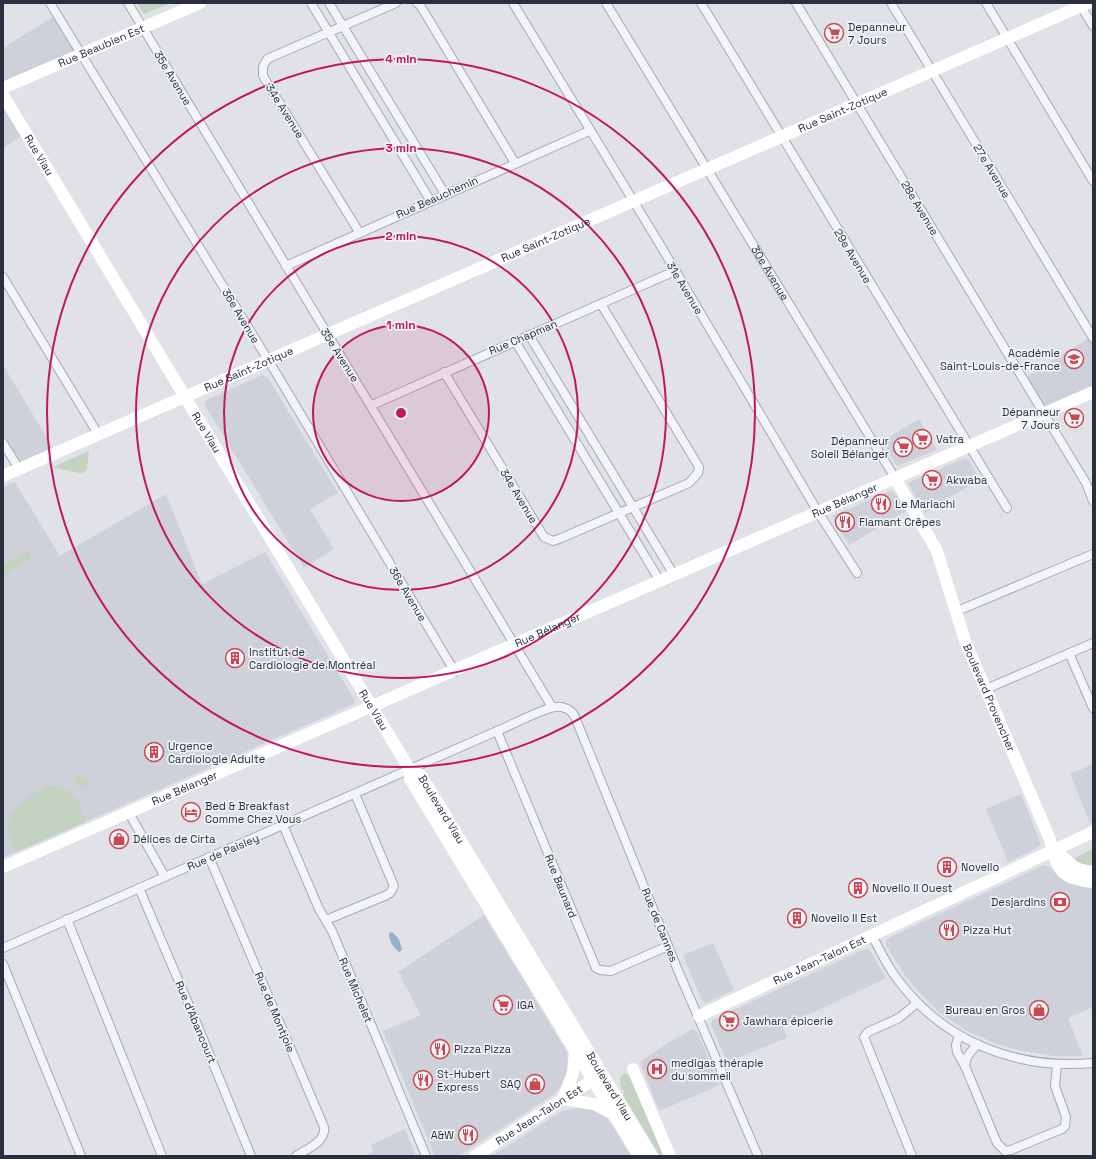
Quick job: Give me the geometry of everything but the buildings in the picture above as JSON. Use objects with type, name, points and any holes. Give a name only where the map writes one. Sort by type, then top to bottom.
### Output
[{"type":"street","name":"36e Avenue","points":[[50,3],[268,360],[455,672]]},
{"type":"street","name":"35e Avenue","points":[[128,3],[516,644],[552,707]]},
{"type":"street","name":"Rue Beaubien Est","points":[[3,88],[200,3]]},
{"type":"street","points":[[311,3],[430,200]]},
{"type":"street","points":[[329,3],[445,194]]},
{"type":"street","name":"34e Avenue","points":[[359,232],[263,76],[263,67],[267,60],[396,3]]},
{"type":"street","points":[[417,3],[420,5],[515,163]]},
{"type":"street","name":"31e Avenue","points":[[513,3],[675,271],[818,512],[858,573]]},
{"type":"street","name":"30e Avenue","points":[[606,3],[933,543]]},
{"type":"street","name":"29e Avenue","points":[[701,3],[1007,508]]},
{"type":"street","name":"28e Avenue","points":[[796,3],[1086,483],[1093,501]]},
{"type":"street","name":"27e Avenue","points":[[891,3],[1093,338]]},
{"type":"street","points":[[986,3],[1093,181]]},
{"type":"street","points":[[1083,4],[1093,26]]},
{"type":"street","name":"Rue Saint-Zotique","points":[[3,476],[1083,4]]},
{"type":"street","name":"Rue Viau","points":[[3,95],[410,770]]},
{"type":"street","name":"Rue Beauchemin","points":[[286,266],[430,200],[589,131]]},
{"type":"street","name":"Rue Chapman","points":[[372,405],[675,271]]},
{"type":"street","points":[[3,277],[98,434]]},
{"type":"street","name":"34e Avenue","points":[[444,372],[544,537],[554,541],[634,507],[689,483],[698,473],[698,467],[602,304]]},
{"type":"street","points":[[529,335],[674,575]]},
{"type":"street","points":[[515,341],[660,581]]},
{"type":"street","name":"Rue Bélanger","points":[[3,867],[455,672],[1093,392]]},
{"type":"street","points":[[3,443],[19,470]]},
{"type":"street","name":"Boulevard Provencher","points":[[933,543],[944,568],[956,612],[986,689],[1054,850],[1054,861],[1063,873],[1076,880],[1093,882]]},
{"type":"street","points":[[956,612],[1093,554]]},
{"type":"street","points":[[986,689],[1093,643]]},
{"type":"street","points":[[1069,653],[1093,708]]},
{"type":"street","name":"Rue de Paisley","points":[[3,948],[552,707]]},
{"type":"street","name":"Rue de Cannes","points":[[552,707],[565,708],[571,711],[575,717],[668,946],[758,1156]]},
{"type":"street","name":"Rue Baunard","points":[[497,731],[596,968],[606,972],[611,971],[668,946]]},
{"type":"street","name":"Boulevard Viau","points":[[639,1156],[614,1115],[597,1077],[575,1052],[410,779],[410,770],[421,775],[597,1077],[652,1156]]},
{"type":"street","points":[[326,920],[386,896],[390,893],[394,886],[355,794]]},
{"type":"street","points":[[129,813],[165,877]]},
{"type":"street","name":"Rue Michelet","points":[[284,825],[426,1156]]},
{"type":"street","name":"Rue Jean-Talon Est","points":[[699,1016],[1093,832]]},
{"type":"street","name":"Boulevard Provencher","points":[[1054,850],[1072,867],[1081,871],[1093,872]]},
{"type":"street","name":"Rue de Montjoie","points":[[209,857],[324,1127],[324,1134],[320,1140],[296,1156]]},
{"type":"street","name":"Rue d'Abancourt","points":[[139,888],[251,1156]]},
{"type":"street","points":[[67,919],[162,1156]]},
{"type":"street","points":[[872,935],[895,976],[917,1002],[935,1019],[959,1035],[1009,1057],[1057,1065],[1093,1063]]},
{"type":"street","points":[[3,964],[81,1156]]},
{"type":"street","points":[[912,1156],[864,1037],[868,1032],[899,1018],[917,1002]]},
{"type":"street","points":[[959,1035],[956,1048],[997,1143],[1002,1150],[1007,1151],[1062,1129],[1066,1126],[1066,1117],[1055,1086],[1057,1065]]},
{"type":"street","points":[[964,1066],[977,1044]]},
{"type":"street","points":[[575,1052],[573,1073],[563,1100],[594,1104],[614,1115]]},
{"type":"street","points":[[634,1069],[670,1156]]},
{"type":"street","name":"Rue Jean-Talon Est","points":[[475,1156],[597,1077]]},
{"type":"shaded area","points":[[56,15],[77,53],[4,93],[26,133],[3,148],[3,48]]},
{"type":"shaded area","name":"Académie Saint-Louis-de-France","points":[[1092,336],[1093,392],[1044,413],[1023,379]]},
{"type":"shaded area","points":[[3,365],[56,453],[19,469],[3,443]]},
{"type":"shaded area","points":[[262,375],[268,378],[338,493],[310,509],[334,549],[304,568],[204,404],[206,400]]},
{"type":"shaded area","points":[[919,419],[937,450],[897,466],[882,441]]},
{"type":"shaded area","points":[[965,458],[969,460],[980,479],[925,513],[908,483]]},
{"type":"shaded area","points":[[15,482],[60,556],[166,494],[202,584],[265,552],[354,699],[354,704],[3,858],[3,487]]},
{"type":"shaded area","points":[[890,491],[894,492],[906,511],[849,545],[833,519],[833,516]]},
{"type":"shaded area","points":[[1093,764],[1093,822],[1090,823],[1070,774]]},
{"type":"shaded area","points":[[1021,794],[1041,844],[1037,848],[1008,862],[986,809]]},
{"type":"shaded area","points":[[1044,865],[1050,867],[1058,876],[1069,884],[1093,888],[1093,1007],[1068,1018],[1083,1056],[1054,1056],[1022,1051],[994,1043],[965,1030],[939,1012],[917,990],[904,974],[886,945],[886,940],[890,937]]},
{"type":"shaded area","points":[[484,915],[567,1052],[568,1070],[562,1085],[553,1095],[458,1156],[435,1156],[383,1031],[421,1015],[398,972]]},
{"type":"shaded area","points":[[713,943],[734,990],[706,1003],[701,999],[683,955]]},
{"type":"shaded area","points":[[868,949],[886,978],[783,1027],[787,1038],[727,1062],[711,1025],[712,1020],[862,950]]},
{"type":"shaded area","points":[[693,1029],[697,1032],[720,1085],[659,1111],[641,1061],[671,1041]]},
{"type":"shaded area","points":[[586,1107],[603,1114],[611,1123],[631,1156],[492,1156],[560,1112]]},
{"type":"shaded area","points":[[405,1129],[416,1156],[366,1156],[373,1152],[371,1145]]},
{"type":"green space","points":[[137,3],[171,3],[144,14]]},
{"type":"green space","points":[[89,451],[87,469],[82,474],[53,467]]},
{"type":"green space","points":[[29,550],[32,557],[3,576],[3,566]]},
{"type":"green space","points":[[75,776],[85,778],[89,783],[86,787],[81,787],[73,779]]},
{"type":"green space","points":[[48,785],[57,786],[70,792],[78,801],[86,822],[16,852],[8,833],[8,823],[11,815],[21,803]]},
{"type":"green space","points":[[1093,849],[1093,866],[1077,863],[1075,858]]},
{"type":"green space","points":[[624,1073],[629,1075],[664,1156],[660,1156],[623,1095],[625,1093],[622,1089],[621,1090],[620,1078]]},
{"type":"water","points":[[392,932],[399,939],[402,950],[399,952],[393,946],[389,936],[389,933]]},
{"type":"place","name":"Depanneur 7 Jours","points":[[834,33]]},
{"type":"place","name":"Académie Saint-Louis-de-France","points":[[1074,359]]},
{"type":"place","name":"Dépanneur 7 Jours","points":[[1074,418]]},
{"type":"place","name":"Vatra","points":[[922,439]]},
{"type":"place","name":"Dépanneur Soleil Bélanger","points":[[903,447]]},
{"type":"place","name":"Akwaba","points":[[932,480]]},
{"type":"place","name":"Le Mariachi","points":[[881,504]]},
{"type":"place","name":"Flamant Crêpes","points":[[845,522]]},
{"type":"place","name":"Institut de Cardiologie de Montréal","points":[[235,658]]},
{"type":"place","name":"Urgence Cardiologie Adulte","points":[[154,752]]},
{"type":"place","name":"Bed & Breakfast Comme Chez Vous","points":[[191,812]]},
{"type":"place","name":"Délices de Cirta","points":[[119,839]]},
{"type":"place","name":"Novello","points":[[947,867]]},
{"type":"place","name":"Novello II Ouest","points":[[858,888]]},
{"type":"place","name":"Desjardins","points":[[1060,902]]},
{"type":"place","name":"Novello II Est","points":[[797,918]]},
{"type":"place","name":"Pizza Hut","points":[[949,930]]},
{"type":"place","name":"IGA","points":[[503,1005]]},
{"type":"place","name":"Bureau en Gros","points":[[1039,1010]]},
{"type":"place","name":"Jawhara épicerie","points":[[729,1021]]},
{"type":"place","name":"Pizza Pizza","points":[[440,1049]]},
{"type":"place","name":"medigas thérapie du sommeil","points":[[657,1069]]},
{"type":"place","name":"St-Hubert Express","points":[[423,1080]]},
{"type":"place","name":"SAQ","points":[[535,1084]]},
{"type":"place","name":"A&W","points":[[468,1135]]}]
